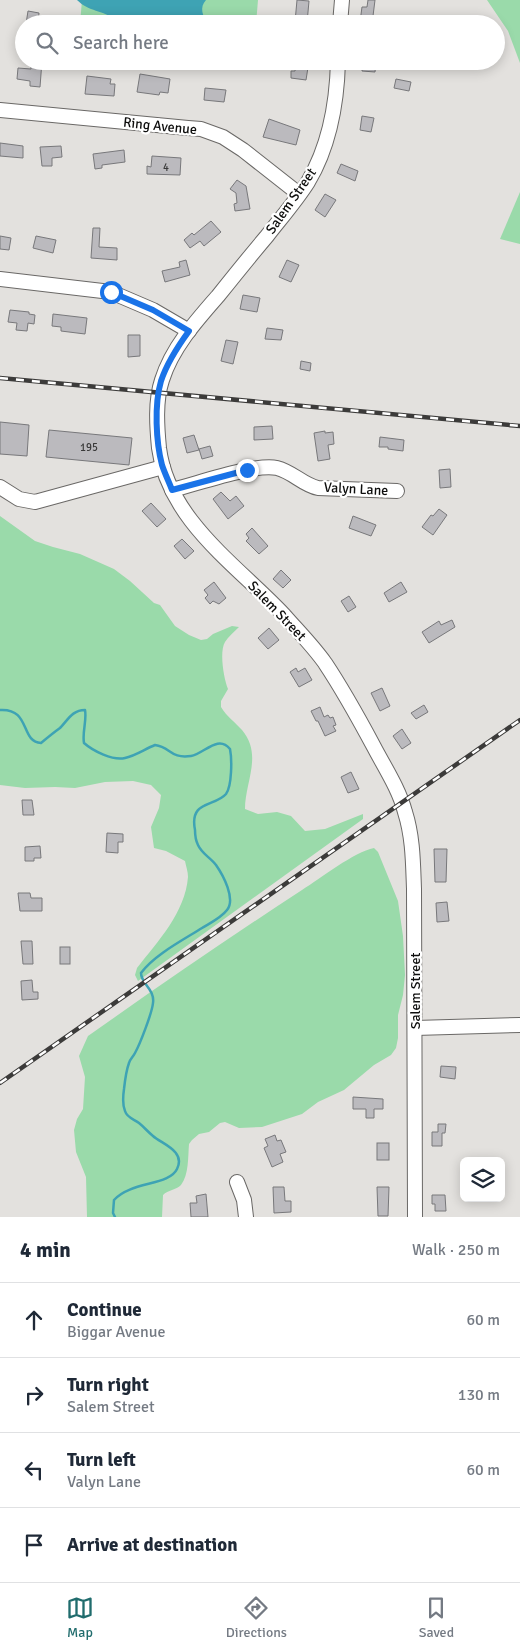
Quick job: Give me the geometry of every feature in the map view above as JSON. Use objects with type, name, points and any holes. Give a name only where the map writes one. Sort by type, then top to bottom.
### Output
[{"type":"street","points":[[341,15],[342,0]]},
{"type":"street","name":"Salem Street","points":[[337,70],[335,107],[329,133],[314,170],[299,194],[189,331],[170,361],[160,386],[158,426],[163,467],[172,490],[189,517],[206,538],[283,614],[324,663],[358,718],[398,792],[407,818],[413,860],[415,1217]]},
{"type":"street","name":"Ring Avenue","points":[[0,110],[188,128],[212,132],[223,136],[243,150],[299,194]]},
{"type":"street","points":[[0,279],[111,292],[153,310],[189,331]]},
{"type":"street","points":[[0,487],[19,499],[35,502],[163,467]]},
{"type":"street","name":"Valyn Lane","points":[[172,490],[247,470],[266,467],[287,471],[306,484],[318,488],[397,491]]},
{"type":"street","points":[[415,1028],[520,1025]]},
{"type":"street","points":[[237,1182],[244,1200],[246,1217]]},
{"type":"green space","points":[[82,0],[258,0],[257,15],[81,15]]},
{"type":"green space","points":[[487,0],[520,0],[520,63],[505,27],[505,15],[497,15]]},
{"type":"green space","points":[[520,192],[520,244],[500,239]]},
{"type":"green space","points":[[0,516],[35,541],[80,554],[114,569],[154,603],[160,605],[175,626],[189,635],[201,640],[207,639],[213,634],[232,626],[239,627],[223,646],[223,666],[228,689],[221,701],[221,707],[228,717],[242,730],[248,739],[251,749],[251,769],[245,809],[258,814],[277,812],[291,816],[305,831],[325,829],[363,814],[363,819],[138,981],[135,975],[137,968],[162,937],[182,903],[188,877],[185,861],[166,851],[154,848],[151,827],[159,808],[161,795],[151,785],[133,781],[105,782],[75,788],[25,788],[0,785]]},
{"type":"green space","points":[[374,848],[378,852],[398,901],[403,936],[405,975],[403,995],[398,1015],[396,1048],[391,1055],[374,1065],[344,1090],[318,1102],[302,1114],[262,1127],[239,1128],[225,1122],[220,1123],[209,1132],[199,1134],[189,1144],[188,1165],[184,1181],[179,1187],[163,1195],[162,1217],[87,1217],[86,1177],[76,1152],[74,1130],[77,1119],[83,1109],[85,1077],[79,1056],[88,1036],[338,866],[366,850]]},
{"type":"water","points":[[77,0],[206,0],[202,9],[203,15],[107,15]]},
{"type":"building","points":[[297,0],[309,1],[308,15],[296,15]]},
{"type":"building","points":[[368,0],[375,0],[373,15],[361,15],[362,7],[367,7]]},
{"type":"building","points":[[28,11],[39,13],[39,15],[27,15]]},
{"type":"building","points":[[18,70],[41,70],[40,87],[30,86],[30,81],[17,79]]},
{"type":"building","points":[[308,70],[306,80],[291,78],[291,71]]},
{"type":"building","points":[[362,70],[375,70],[375,72]]},
{"type":"building","points":[[140,74],[170,79],[168,93],[160,92],[159,95],[137,92]]},
{"type":"building","points":[[87,76],[111,79],[110,84],[115,84],[114,96],[85,94]]},
{"type":"building","points":[[396,79],[411,82],[409,91],[394,88]]},
{"type":"building","points":[[205,88],[226,90],[224,102],[204,100]]},
{"type":"building","points":[[362,116],[374,118],[371,132],[360,130]]},
{"type":"building","points":[[269,119],[300,130],[296,145],[263,137]]},
{"type":"building","points":[[0,143],[23,146],[23,158],[0,156]]},
{"type":"building","points":[[61,146],[62,157],[52,158],[52,166],[42,166],[40,147]]},
{"type":"building","points":[[124,150],[125,162],[102,165],[102,168],[95,169],[93,154]]},
{"type":"building","points":[[152,156],[181,158],[180,175],[147,174],[147,166],[151,167]]},
{"type":"building","points":[[341,164],[358,171],[355,181],[337,173]]},
{"type":"building","points":[[237,180],[246,186],[250,209],[235,211],[234,204],[237,203],[236,193],[230,189]]},
{"type":"building","points":[[325,194],[336,200],[325,217],[315,210]]},
{"type":"building","points":[[211,221],[221,232],[204,246],[200,241],[190,248],[184,240],[192,233],[194,235]]},
{"type":"building","points":[[93,228],[100,228],[99,247],[117,248],[117,260],[91,258]]},
{"type":"building","points":[[0,236],[11,238],[9,250],[0,249]]},
{"type":"building","points":[[36,236],[56,240],[53,253],[33,248]]},
{"type":"building","points":[[186,260],[190,275],[165,282],[162,271],[180,267],[179,262]]},
{"type":"building","points":[[287,260],[299,265],[291,282],[279,277]]},
{"type":"building","points":[[243,295],[260,298],[257,312],[240,309]]},
{"type":"building","points":[[10,310],[29,312],[29,314],[35,315],[34,324],[28,323],[27,331],[16,330],[17,323],[8,322]]},
{"type":"building","points":[[53,314],[87,318],[85,334],[61,331],[61,327],[52,326]]},
{"type":"building","points":[[267,328],[283,330],[281,340],[265,339]]},
{"type":"building","points":[[128,335],[140,335],[140,356],[128,357]]},
{"type":"building","points":[[226,340],[238,342],[233,364],[221,361]]},
{"type":"building","points":[[301,361],[311,363],[310,371],[300,369]]},
{"type":"building","points":[[0,422],[29,425],[27,456],[0,454]]},
{"type":"building","points":[[272,426],[273,439],[254,440],[254,427]]},
{"type":"building","points":[[49,430],[132,438],[129,465],[46,457]]},
{"type":"building","points":[[325,431],[325,433],[333,432],[334,444],[328,445],[330,459],[318,461],[314,433]]},
{"type":"building","points":[[194,435],[199,450],[187,453],[183,438]]},
{"type":"building","points":[[380,437],[404,440],[403,451],[379,447]]},
{"type":"building","points":[[210,446],[213,456],[202,459],[199,449]]},
{"type":"building","points":[[450,469],[451,487],[440,488],[439,470]]},
{"type":"building","points":[[221,492],[230,501],[236,496],[244,506],[228,519],[213,499]]},
{"type":"building","points":[[151,503],[166,519],[157,527],[142,511]]},
{"type":"building","points":[[439,509],[447,515],[433,535],[422,527],[431,515],[433,516]]},
{"type":"building","points":[[353,516],[376,525],[371,536],[349,528]]},
{"type":"building","points":[[252,528],[268,546],[259,554],[246,541],[249,538],[246,534]]},
{"type":"building","points":[[182,539],[194,551],[185,559],[174,546]]},
{"type":"building","points":[[281,570],[291,580],[283,588],[273,579]]},
{"type":"building","points":[[214,582],[226,598],[219,604],[213,601],[210,604],[205,598],[208,595],[204,590]]},
{"type":"building","points":[[401,582],[407,592],[389,602],[384,593]]},
{"type":"building","points":[[349,596],[356,607],[348,612],[341,601]]},
{"type":"building","points":[[452,620],[455,627],[429,643],[422,632],[439,621],[441,625]]},
{"type":"building","points":[[269,628],[279,640],[268,649],[258,638]]},
{"type":"building","points":[[296,668],[298,672],[305,668],[312,680],[299,687],[290,672]]},
{"type":"building","points":[[382,688],[390,706],[380,711],[371,693]]},
{"type":"building","points":[[424,705],[428,712],[416,719],[411,713]]},
{"type":"building","points":[[320,707],[324,717],[328,715],[330,718],[333,717],[336,725],[333,726],[336,731],[325,736],[311,711]]},
{"type":"building","points":[[402,729],[411,743],[402,749],[393,736]]},
{"type":"building","points":[[351,772],[359,789],[348,793],[341,777]]},
{"type":"building","points":[[22,800],[32,800],[34,815],[23,815]]},
{"type":"building","points":[[107,833],[123,834],[123,842],[118,842],[118,853],[106,852]]},
{"type":"building","points":[[40,846],[41,858],[34,858],[34,861],[25,861],[25,847]]},
{"type":"building","points":[[434,849],[447,849],[446,882],[435,882]]},
{"type":"building","points":[[18,893],[30,893],[31,898],[42,898],[42,911],[20,911]]},
{"type":"building","points":[[447,902],[449,921],[437,922],[436,903]]},
{"type":"building","points":[[21,941],[32,941],[33,964],[23,964]]},
{"type":"building","points":[[60,947],[70,947],[70,964],[60,964]]},
{"type":"building","points":[[32,980],[33,992],[38,992],[38,999],[22,1000],[21,981]]},
{"type":"building","points":[[441,1066],[456,1067],[455,1079],[440,1077]]},
{"type":"building","points":[[353,1097],[383,1099],[383,1109],[374,1109],[374,1118],[366,1118],[366,1109],[353,1109]]},
{"type":"building","points":[[438,1124],[446,1124],[445,1133],[442,1133],[442,1146],[432,1146],[432,1132],[438,1132]]},
{"type":"building","points":[[275,1135],[277,1141],[281,1140],[286,1152],[280,1154],[283,1162],[272,1167],[264,1148],[268,1146],[265,1139]]},
{"type":"building","points":[[377,1143],[389,1143],[389,1160],[377,1160]]},
{"type":"building","points":[[273,1187],[284,1187],[285,1201],[291,1201],[291,1212],[274,1213]]},
{"type":"building","points":[[377,1187],[389,1187],[388,1216],[378,1216]]},
{"type":"building","points":[[206,1194],[208,1217],[191,1217],[190,1203],[197,1203],[196,1196]]},
{"type":"building","points":[[432,1195],[445,1195],[446,1211],[435,1211],[435,1204],[432,1204]]},
{"type":"waterway","points":[[0,710],[17,714],[30,737],[34,741],[41,743],[60,728],[73,714],[85,710],[84,743],[109,757],[120,759],[155,745],[179,756],[196,755],[211,746],[221,743],[230,749],[231,772],[226,794],[199,809],[194,820],[197,843],[222,875],[228,887],[229,905],[225,913],[219,918],[161,954],[141,973],[152,994],[153,1003],[143,1036],[129,1062],[123,1094],[124,1108],[129,1117],[172,1149],[176,1153],[179,1163],[173,1174],[166,1178],[139,1186],[121,1194],[114,1200],[113,1213],[115,1217]]},
{"type":"railway","points":[[0,378],[520,426]]},
{"type":"railway","points":[[0,1083],[520,720]]},
{"type":"route","points":[[111,292],[153,310],[189,331],[167,368],[159,393],[158,426],[160,456],[172,490],[247,470]]}]
